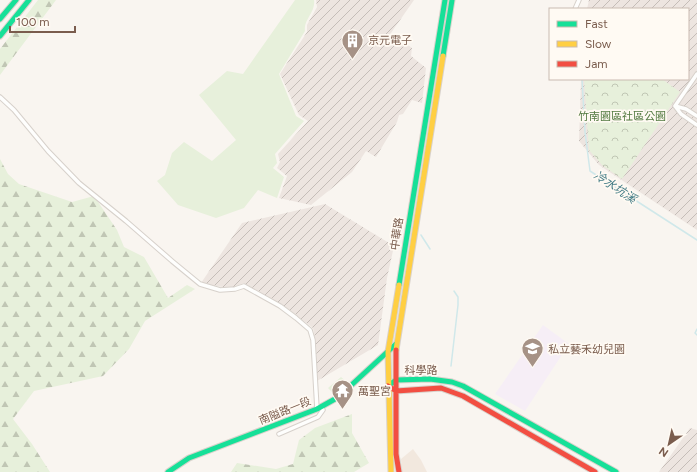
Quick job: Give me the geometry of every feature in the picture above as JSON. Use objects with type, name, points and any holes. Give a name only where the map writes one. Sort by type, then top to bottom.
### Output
[{"type":"main road","points":[[0,20],[16,0]]},
{"type":"main road","points":[[0,36],[29,0]]},
{"type":"main road","name":"中華路","points":[[391,472],[388,352],[445,0]]},
{"type":"main road","name":"中華路","points":[[398,472],[396,454],[396,344],[452,0]]},
{"type":"main road","points":[[401,270],[408,271]]},
{"type":"main road","name":"南隘路一段","points":[[168,472],[189,458],[319,408],[335,399],[346,390],[396,344]]},
{"type":"main road","name":"科學路","points":[[388,386],[396,380],[440,380],[463,386],[616,472]]},
{"type":"main road","points":[[388,386],[396,391]]},
{"type":"main road","name":"科學路","points":[[396,391],[441,388],[463,396],[595,472]]},
{"type":"street","points":[[675,106],[697,74]]},
{"type":"street","points":[[0,97],[14,110],[48,151],[78,183],[126,221],[172,262],[200,284],[220,290],[235,289],[244,286],[280,306],[310,330],[313,340],[319,408],[323,410],[318,417],[279,434]]},
{"type":"street","points":[[675,106],[686,108],[697,116]]},
{"type":"street","points":[[675,106],[682,114],[697,125]]},
{"type":"shaded area","points":[[316,0],[414,0],[391,33],[412,48],[411,56],[426,68],[422,103],[412,100],[403,114],[399,115],[397,122],[376,157],[366,151],[352,172],[311,205],[279,198],[287,176],[277,168],[280,162],[278,154],[308,121],[299,115],[280,74],[307,32],[307,25],[317,7]]},
{"type":"shaded area","points":[[589,0],[697,0],[697,230],[599,165],[579,141],[581,80],[689,80],[689,8],[587,8]]},
{"type":"shaded area","points":[[325,204],[394,246],[387,278],[378,345],[317,381],[316,343],[313,328],[285,307],[244,283],[234,287],[222,287],[201,283],[242,223]]},
{"type":"shaded area","name":"私立藝禾幼兒園","points":[[543,325],[569,344],[525,411],[495,394]]},
{"type":"shaded area","points":[[690,428],[697,430],[697,472],[659,472]]},
{"type":"shaded area","points":[[413,449],[427,472],[402,472],[401,459]]},
{"type":"green space","points":[[38,0],[56,0],[0,75],[0,49]]},
{"type":"green space","points":[[295,0],[314,0],[314,4],[312,12],[306,23],[305,31],[279,74],[296,116],[304,121],[275,154],[277,163],[273,168],[284,177],[277,198],[258,190],[244,208],[216,218],[178,205],[157,181],[165,175],[172,153],[184,142],[212,161],[236,140],[199,95],[227,71],[243,74]]},
{"type":"green space","name":"竹南園區社區公園","points":[[584,80],[663,80],[680,92],[622,179],[602,165],[589,150]]},
{"type":"green space","points":[[0,159],[8,174],[19,184],[72,202],[94,196],[117,230],[124,247],[144,257],[168,298],[187,285],[195,289],[145,321],[129,349],[103,376],[34,391],[13,419],[32,444],[50,472],[0,472]]},
{"type":"green space","points":[[341,377],[348,383],[335,395],[328,388]]},
{"type":"green space","points":[[352,414],[352,433],[369,463],[354,472],[231,472],[237,463],[276,469],[293,464],[299,440],[315,428]]},
{"type":"waterway","name":"冷水坑溪","points":[[582,80],[585,132],[590,171],[697,240]]},
{"type":"waterway","points":[[421,235],[430,249]]},
{"type":"waterway","points":[[451,366],[458,305],[458,297],[454,291]]},
{"type":"waterway","name":"冷水坑溪","points":[[697,329],[695,333],[697,335]]},
{"type":"traffic: fast","points":[[0,19],[16,0]]},
{"type":"traffic: fast","points":[[0,36],[29,0]]},
{"type":"traffic: fast","points":[[399,285],[445,0]]},
{"type":"traffic: fast","points":[[443,56],[452,0]]},
{"type":"traffic: fast","points":[[168,472],[189,458],[317,409],[335,399],[396,344]]},
{"type":"traffic: fast","points":[[388,386],[396,380],[430,379],[452,382],[463,386],[616,472]]},
{"type":"traffic: slow","points":[[396,350],[443,56]]},
{"type":"traffic: slow","points":[[391,472],[388,352],[399,285]]},
{"type":"traffic: jam","points":[[396,350],[396,454],[399,472]]},
{"type":"traffic: jam","points":[[388,386],[396,391],[441,388],[463,396],[595,472]]},
{"type":"place","name":"京元電子","points":[[352,60]]},
{"type":"place","name":"私立藝禾幼兒園","points":[[533,368]]},
{"type":"place","name":"萬聖宮","points":[[342,410]]}]
